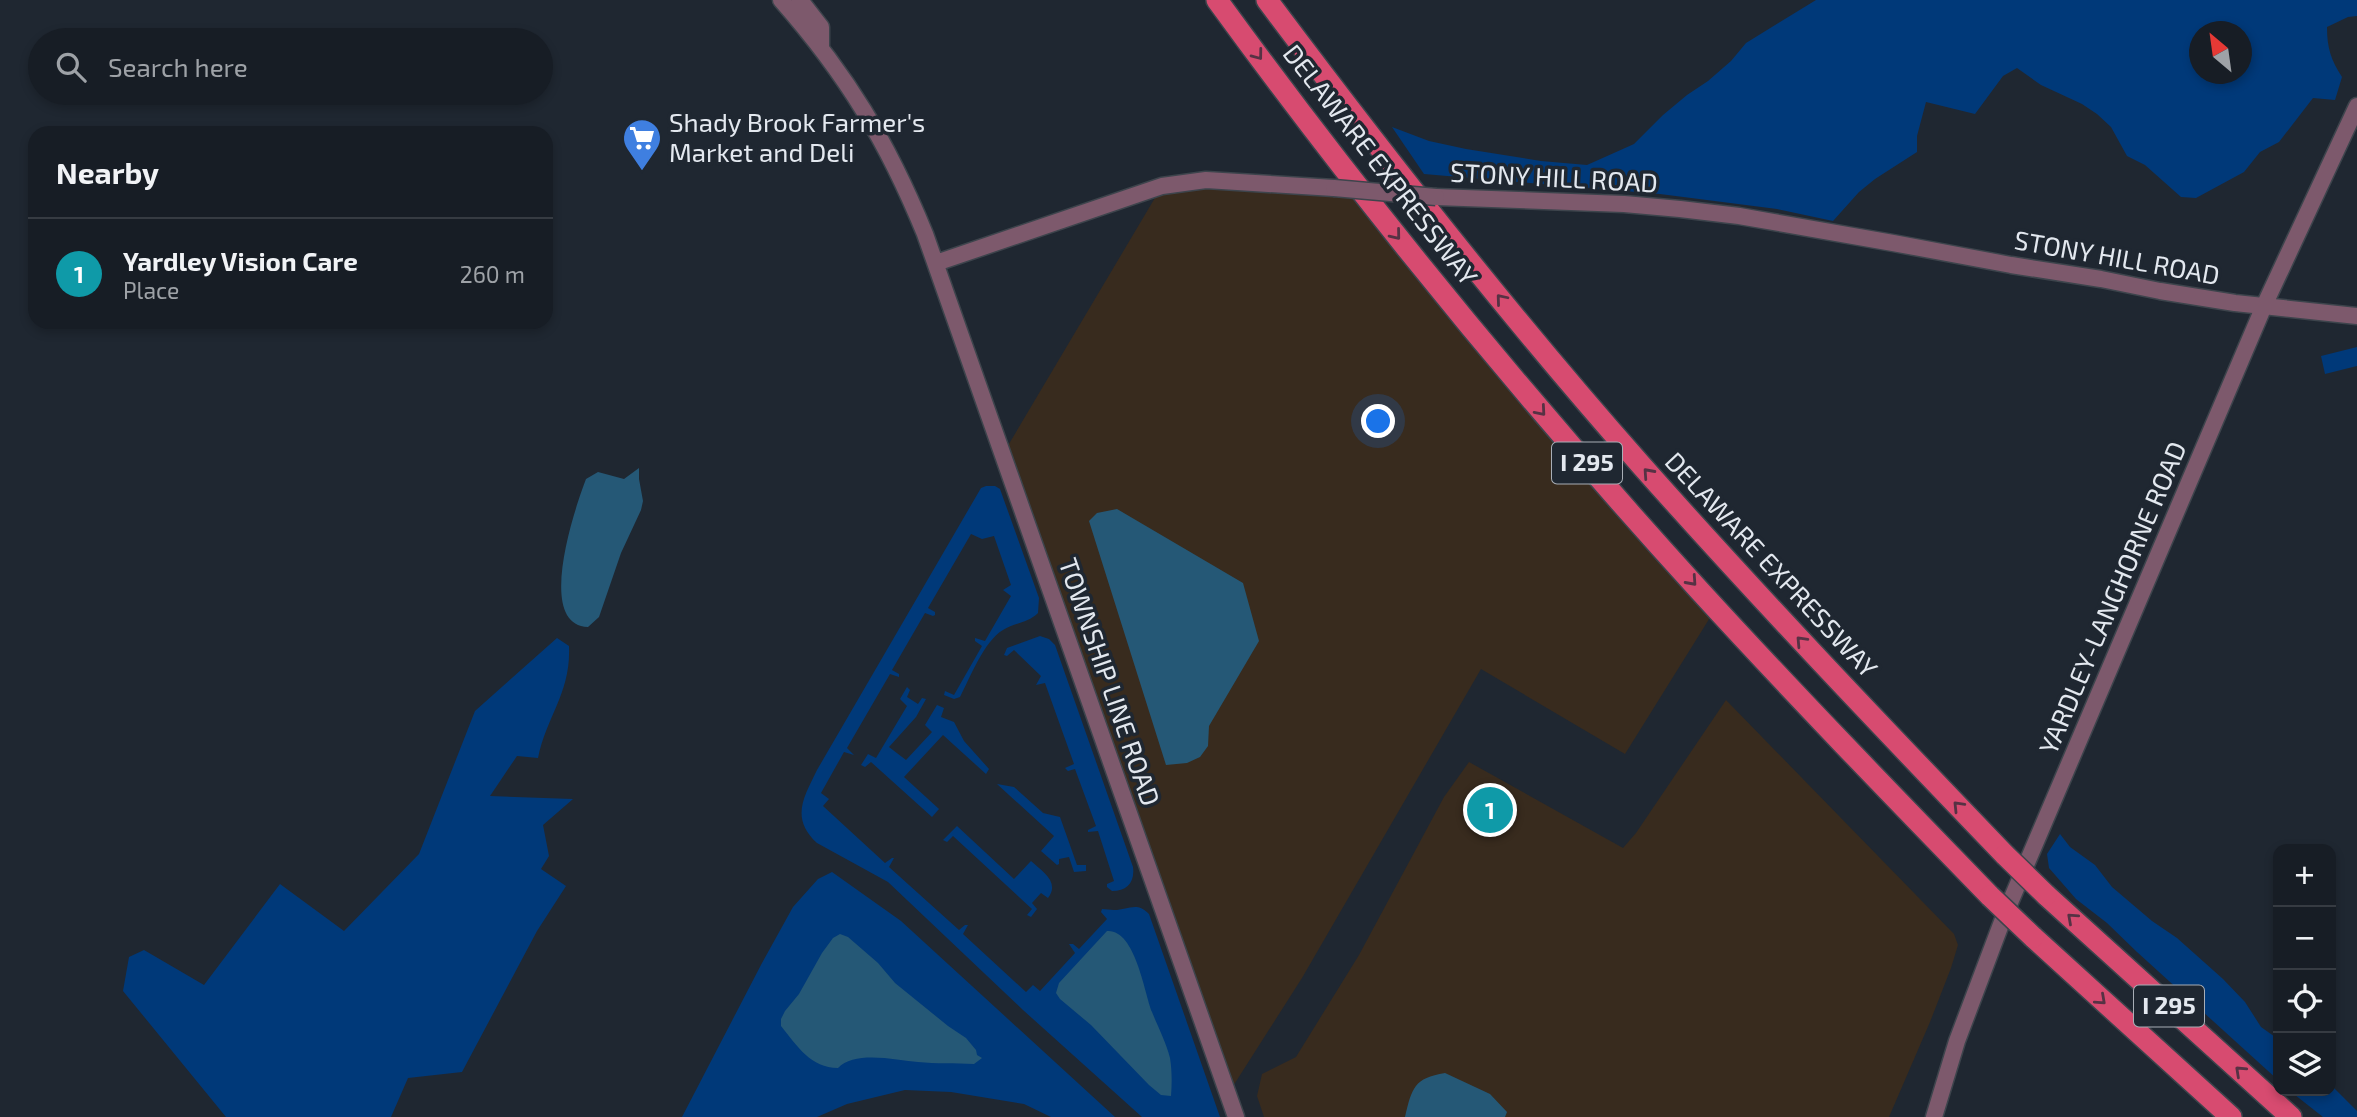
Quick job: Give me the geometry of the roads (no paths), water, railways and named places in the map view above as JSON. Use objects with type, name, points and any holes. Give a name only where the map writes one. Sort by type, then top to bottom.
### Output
[{"type":"highway","name":"DELAWARE EXPRESSWAY","points":[[1217,0],[1382,217],[1542,412],[1699,590],[1990,896],[2231,1117]]},
{"type":"highway","name":"DELAWARE EXPRESSWAY","points":[[1267,0],[1328,82],[1492,289],[1642,466],[1831,674],[2046,895],[2291,1117]]},
{"type":"highway","points":[[1274,0],[1328,82]]},
{"type":"street","points":[[780,0],[821,47],[883,141],[910,197],[936,263]]},
{"type":"street","points":[[800,0],[821,27],[821,47]]},
{"type":"street","name":"YARDLEY-LANGHORNE ROAD","points":[[1934,1117],[1957,1041],[1999,929],[2263,306],[2357,106]]},
{"type":"street","name":"STONY HILL ROAD","points":[[936,263],[1162,186],[1226,180],[1436,197],[1625,204],[1727,215],[2148,289],[2263,306],[2357,316]]},
{"type":"street","name":"TOWNSHIP LINE ROAD","points":[[936,263],[1236,1117]]},
{"type":"place","name":"Shady Brook Farmer's Market and Deli","points":[[642,172]]},
{"type":"place","name":"Yardley Vision Care","points":[[1490,810]]}]
